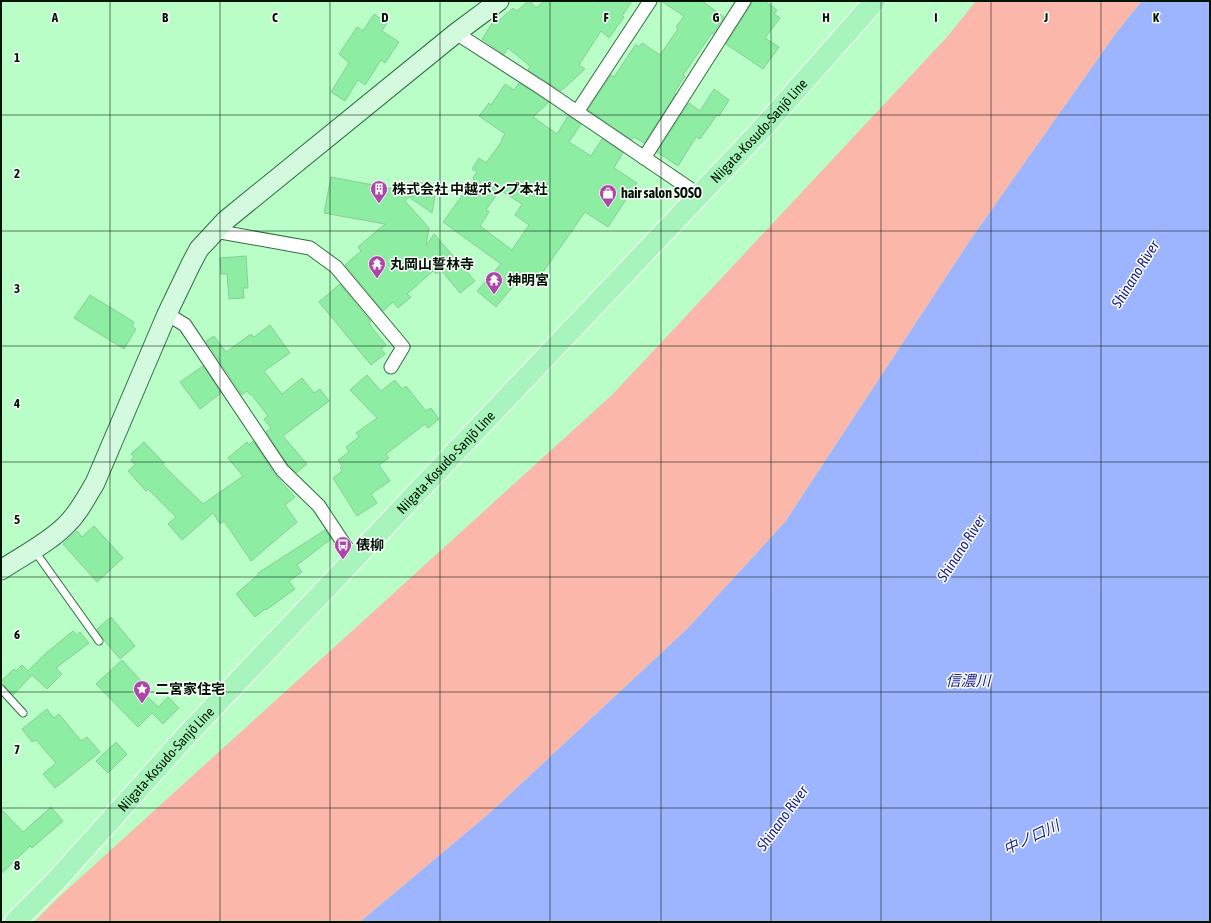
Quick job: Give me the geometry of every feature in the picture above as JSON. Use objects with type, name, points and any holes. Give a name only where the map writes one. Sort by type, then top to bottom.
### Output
[{"type":"main road","name":"Niigata-Kosudo-Sanjō Line","points":[[15,922],[54,883],[187,735],[761,130],[875,1]]},
{"type":"street","points":[[1,570],[56,535],[66,526],[85,501],[95,483],[167,314],[199,249],[226,220],[456,33],[498,1]]},
{"type":"street","points":[[577,112],[650,1]]},
{"type":"street","points":[[644,158],[744,1]]},
{"type":"street","points":[[456,33],[577,112],[699,195]]},
{"type":"street","points":[[215,231],[310,248],[336,267],[403,347],[391,368]]},
{"type":"street","points":[[167,314],[185,325],[282,470],[319,506],[354,559]]},
{"type":"lane","points":[[33,549],[99,641]]},
{"type":"lane","points":[[1,689],[23,713]]},
{"type":"shaded area","points":[[976,1],[1142,1],[1116,33],[971,239],[785,522],[687,629],[492,811],[360,922],[34,922],[59,897],[613,394],[947,37]]},
{"type":"water","name":"信濃川","points":[[1142,1],[1210,1],[1210,922],[360,922],[492,811],[687,629],[785,522],[971,239],[1116,33]]},
{"type":"building","points":[[528,1],[530,1],[536,8],[544,1],[632,1],[622,16],[624,17],[609,38],[601,31],[579,65],[585,69],[561,91],[528,70],[530,66],[508,48],[504,54],[482,39],[493,22],[496,23],[513,8],[517,11]]},
{"type":"building","points":[[661,1],[702,1],[724,17],[683,75],[685,76],[674,93],[676,94],[644,143],[634,137],[632,140],[588,110],[611,75],[614,77],[636,44],[639,47],[642,43],[660,55],[678,29],[676,27],[684,16]]},
{"type":"building","points":[[752,1],[765,1],[777,10],[774,14],[780,18],[765,38],[779,47],[763,69],[726,44],[751,5]]},
{"type":"building","points":[[374,14],[387,23],[382,31],[399,42],[385,63],[381,60],[365,85],[358,80],[345,101],[331,92],[349,63],[339,54],[357,27],[363,31]]},
{"type":"building","points":[[519,83],[549,102],[533,117],[557,134],[568,116],[581,124],[569,142],[591,156],[602,139],[623,153],[614,168],[637,183],[608,227],[585,212],[536,282],[524,273],[496,307],[477,291],[501,264],[443,222],[474,179],[473,178],[477,172],[472,169],[479,158],[486,163],[502,141],[501,140],[505,134],[479,116],[489,103],[491,105],[505,84],[514,90]],"holes":[[[500,190],[522,204],[515,215],[529,225],[512,250],[480,226],[489,212],[486,210]]]},
{"type":"building","points":[[714,89],[729,100],[719,116],[717,115],[700,139],[696,137],[678,166],[657,152],[689,103],[700,111]]},
{"type":"building","points":[[331,177],[410,192],[412,181],[426,184],[424,194],[435,196],[432,213],[409,197],[405,201],[429,228],[426,246],[434,234],[475,281],[460,293],[441,270],[436,274],[433,271],[407,294],[411,297],[398,308],[393,302],[383,311],[345,265],[361,251],[358,247],[385,224],[324,213]]},
{"type":"building","points":[[246,256],[248,288],[243,288],[244,298],[229,299],[227,274],[221,274],[220,258]]},
{"type":"building","points":[[340,284],[371,322],[369,324],[386,345],[381,349],[385,354],[371,365],[319,302]]},
{"type":"building","points":[[90,295],[134,322],[132,326],[136,329],[124,349],[74,318]]},
{"type":"building","points":[[270,325],[290,353],[264,371],[282,394],[302,378],[314,393],[320,389],[329,401],[283,436],[307,464],[296,473],[288,465],[266,432],[271,428],[264,419],[268,416],[251,394],[250,395],[247,391],[242,395],[206,341],[214,336],[226,352],[251,334],[254,337]]},
{"type":"building","points":[[203,366],[221,393],[200,409],[180,382]]},
{"type":"building","points":[[367,375],[381,391],[395,380],[402,389],[406,386],[426,411],[431,408],[439,419],[428,428],[425,424],[386,454],[389,458],[379,465],[390,481],[371,494],[377,503],[357,516],[333,478],[342,471],[340,468],[342,466],[338,460],[349,452],[346,447],[359,437],[356,433],[377,418],[350,390]]},
{"type":"building","points":[[253,441],[275,475],[295,497],[285,505],[297,522],[251,561],[224,521],[220,524],[213,513],[182,540],[168,524],[176,517],[148,489],[146,491],[128,471],[135,465],[131,460],[134,457],[131,454],[144,442],[164,463],[163,465],[203,504],[243,476],[228,458],[247,442],[249,445]]},
{"type":"building","points":[[94,526],[123,558],[97,582],[63,544],[77,531],[82,537]]},
{"type":"building","points":[[325,530],[331,539],[297,565],[302,572],[289,581],[295,589],[255,617],[236,594],[259,574],[258,573]]},
{"type":"building","points":[[111,617],[135,646],[120,659],[97,629]]},
{"type":"building","points":[[73,631],[77,635],[80,632],[89,643],[56,668],[62,674],[47,689],[32,675],[13,695],[5,686],[1,684],[1,681],[14,669],[16,671],[22,665],[28,671],[46,653]]},
{"type":"building","points":[[122,660],[143,683],[138,687],[158,707],[168,697],[179,708],[163,724],[152,713],[138,727],[96,684]]},
{"type":"building","points":[[47,709],[54,718],[59,714],[81,741],[87,737],[100,752],[55,788],[43,774],[56,763],[36,740],[32,742],[22,729]]},
{"type":"building","points":[[116,742],[127,754],[108,773],[96,761]]},
{"type":"building","points":[[51,807],[63,821],[32,848],[30,846],[1,874],[1,809],[23,832]]},
{"type":"place","name":"株式会社 中越ポンプ本社","points":[[379,204]]},
{"type":"place","name":"hair salon SOSO","points":[[608,208]]},
{"type":"place","name":"丸岡山誓林寺","points":[[377,279]]},
{"type":"place","name":"神明宮","points":[[494,295]]},
{"type":"place","name":"俵柳","points":[[343,560]]},
{"type":"place","name":"二宮家住宅","points":[[142,704]]},
{"type":"water label","name":"Shinano River","points":[[1135,274]]},
{"type":"water label","name":"Shinano River","points":[[961,548]]},
{"type":"water label","name":"Shinano River","points":[[782,818]]},
{"type":"water label","name":"中ノ口川","points":[[1031,837]]}]
